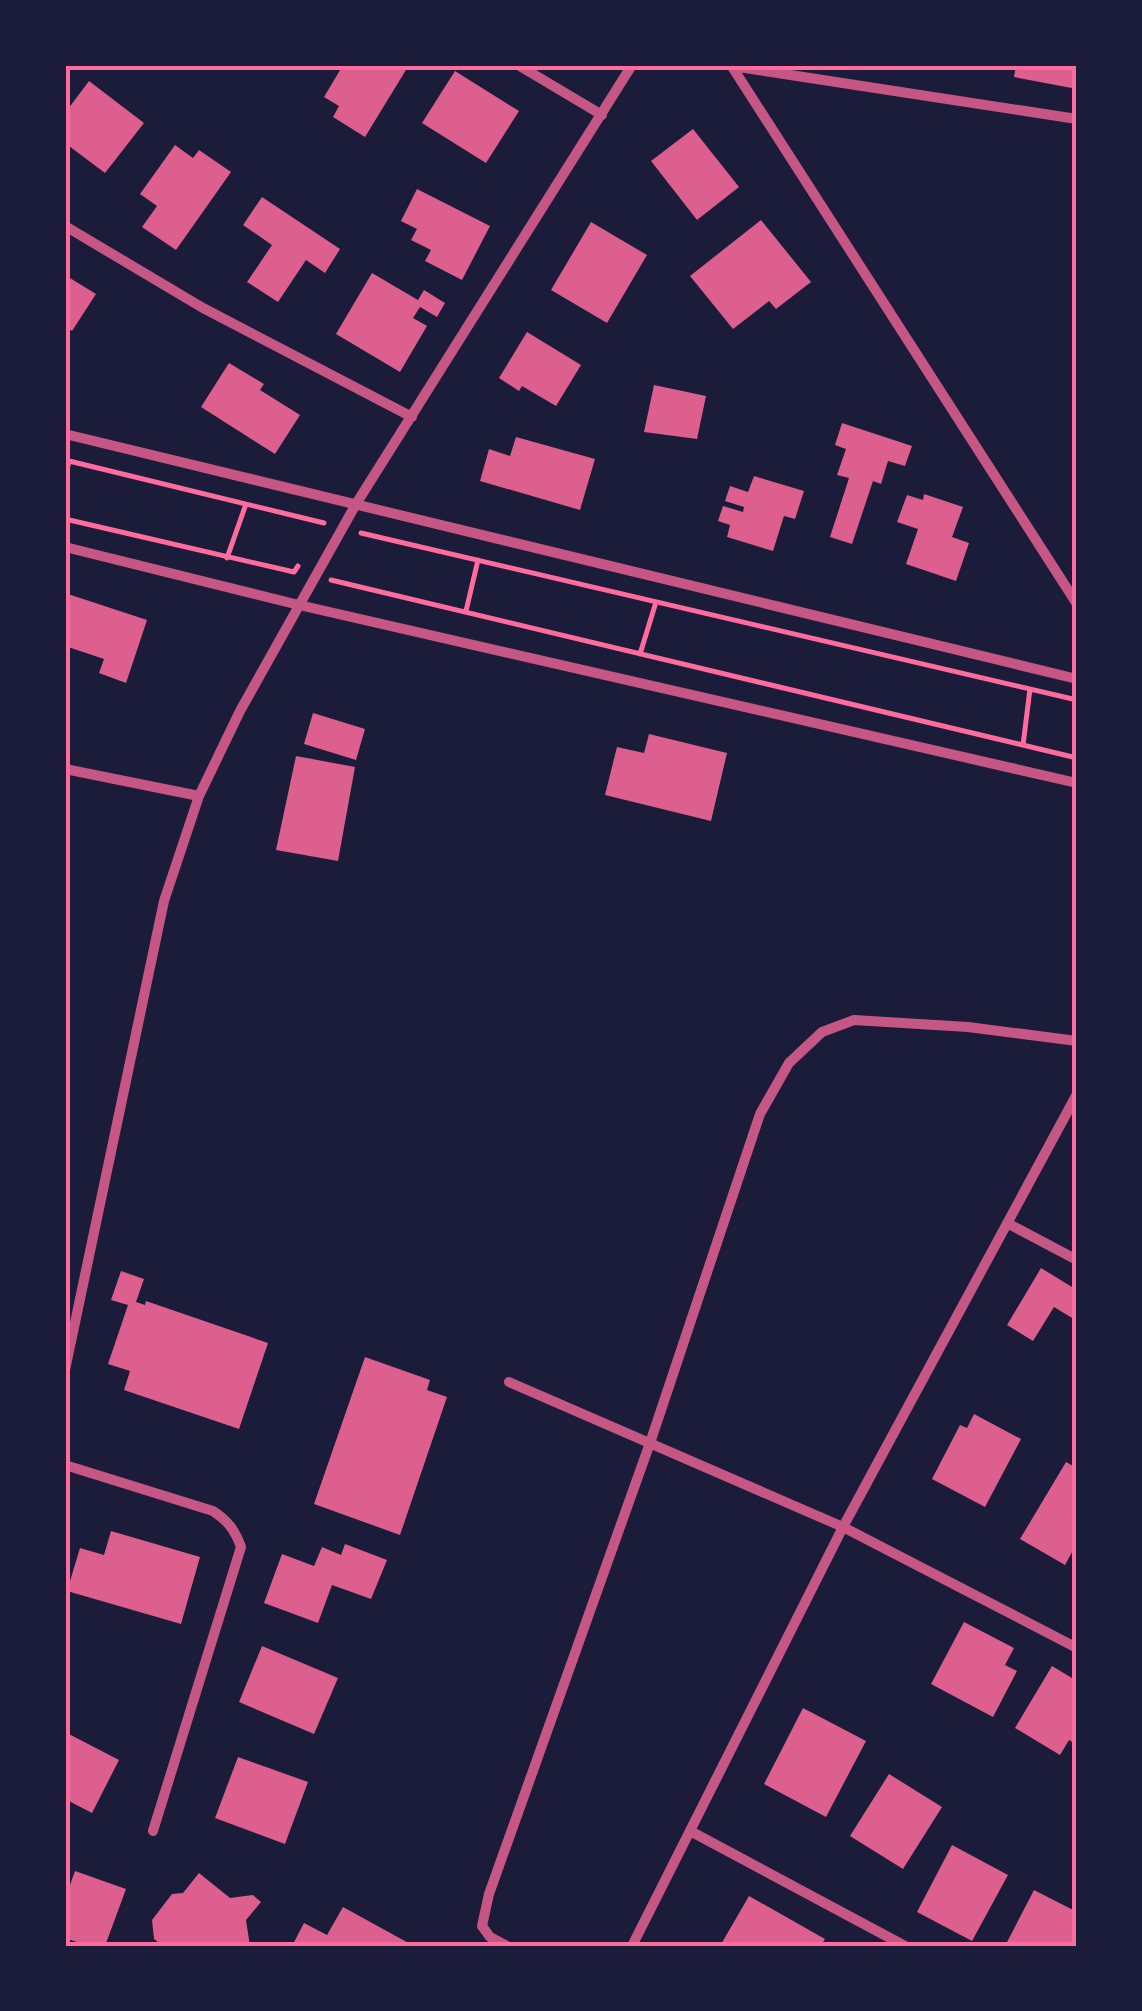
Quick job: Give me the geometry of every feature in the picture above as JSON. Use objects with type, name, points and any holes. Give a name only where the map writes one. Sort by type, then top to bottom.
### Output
[{"type":"street","points":[[518,65],[602,115]]},
{"type":"street","points":[[65,1370],[164,901],[199,796],[240,711],[356,504],[632,65]]},
{"type":"street","points":[[732,65],[1077,118]]},
{"type":"street","points":[[732,65],[1077,604]]},
{"type":"street","points":[[65,226],[203,308],[412,417]]},
{"type":"street","points":[[65,434],[1077,678]]},
{"type":"street","points":[[65,547],[299,605],[1077,783]]},
{"type":"street","points":[[65,769],[199,796]]},
{"type":"street","points":[[507,1946],[490,1937],[482,1926],[488,1894],[650,1443],[760,1114],[789,1064],[822,1032],[854,1020],[968,1027],[1077,1041]]},
{"type":"street","points":[[632,1946],[843,1527],[1077,1094]]},
{"type":"street","points":[[1007,1224],[1077,1260]]},
{"type":"street","points":[[509,1382],[843,1527],[1077,1648]]},
{"type":"street","points":[[65,1464],[213,1511],[236,1532],[241,1547],[153,1831]]},
{"type":"street","points":[[692,1832],[905,1946]]},
{"type":"path","points":[[65,479],[67,460],[325,524]]},
{"type":"path","points":[[227,558],[246,504]]},
{"type":"path","points":[[65,518],[294,572],[304,556]]},
{"type":"path","points":[[361,533],[1077,700]]},
{"type":"path","points":[[466,612],[478,560]]},
{"type":"path","points":[[330,580],[1077,758]]},
{"type":"path","points":[[640,654],[656,602]]},
{"type":"path","points":[[1023,745],[1030,689]]},
{"type":"building","points":[[343,65],[409,65],[365,137],[333,117],[339,106],[324,97]]},
{"type":"building","points":[[1016,65],[1077,65],[1077,89],[1014,77]]},
{"type":"building","points":[[455,71],[519,111],[486,163],[422,123]]},
{"type":"building","points":[[89,81],[144,123],[105,173],[65,143],[65,113]]},
{"type":"building","points":[[693,129],[739,187],[697,220],[651,161]]},
{"type":"building","points":[[175,145],[193,158],[199,150],[231,172],[176,250],[142,227],[157,206],[140,194]]},
{"type":"building","points":[[417,189],[490,226],[462,280],[425,261],[431,250],[411,240],[417,229],[401,221]]},
{"type":"building","points":[[262,197],[340,249],[325,273],[306,260],[278,302],[247,282],[272,245],[243,225]]},
{"type":"building","points":[[761,220],[811,282],[776,309],[769,301],[733,329],[690,276]]},
{"type":"building","points":[[591,222],[647,255],[607,323],[551,290]]},
{"type":"building","points":[[372,273],[418,300],[424,290],[445,303],[437,317],[420,307],[413,318],[427,326],[400,372],[336,334]]},
{"type":"building","points":[[65,275],[96,294],[72,331],[65,327]]},
{"type":"building","points":[[527,332],[581,365],[556,406],[499,378]]},
{"type":"building","points":[[229,363],[264,384],[260,390],[300,415],[275,454],[201,407]]},
{"type":"building","points":[[654,385],[706,396],[697,439],[644,432]]},
{"type":"building","points":[[842,423],[912,446],[905,466],[888,461],[881,484],[873,481],[852,544],[830,537],[849,478],[837,475],[846,449],[835,445]]},
{"type":"building","points":[[516,437],[595,459],[580,510],[480,481],[489,449],[510,456]]},
{"type":"building","points":[[754,476],[804,491],[795,519],[784,516],[773,551],[727,537],[730,525],[718,521],[723,506],[743,512],[744,507],[725,501],[730,486],[748,492]]},
{"type":"building","points":[[924,494],[963,507],[952,537],[969,543],[956,581],[906,564],[918,529],[897,522],[907,495],[923,500]]},
{"type":"building","points":[[68,594],[147,620],[126,683],[99,673],[104,659],[65,646]]},
{"type":"building","points":[[313,713],[365,729],[356,760],[304,744]]},
{"type":"building","points":[[649,734],[727,753],[711,821],[605,795],[617,747],[644,753]]},
{"type":"building","points":[[296,756],[355,767],[338,861],[276,850]]},
{"type":"building","points":[[1041,1268],[1077,1290],[1077,1321],[1054,1307],[1033,1341],[1007,1325]]},
{"type":"building","points":[[121,1271],[144,1279],[136,1302],[145,1305],[146,1301],[268,1343],[239,1429],[124,1390],[130,1371],[108,1364],[128,1305],[111,1300]]},
{"type":"building","points":[[365,1357],[430,1380],[427,1390],[447,1397],[400,1535],[314,1504]]},
{"type":"building","points":[[974,1414],[1021,1439],[985,1507],[932,1479],[960,1425],[967,1428]]},
{"type":"building","points":[[1066,1462],[1077,1468],[1077,1543],[1065,1565],[1020,1539]]},
{"type":"building","points":[[111,1531],[200,1557],[181,1624],[67,1591],[80,1548],[104,1555]]},
{"type":"building","points":[[345,1544],[387,1560],[371,1599],[332,1585],[318,1623],[264,1603],[282,1554],[314,1566],[322,1547],[341,1555]]},
{"type":"building","points":[[964,1622],[1014,1648],[1005,1665],[1017,1671],[993,1717],[931,1684]]},
{"type":"building","points":[[262,1646],[338,1678],[314,1734],[239,1702]]},
{"type":"building","points":[[1052,1666],[1077,1681],[1077,1745],[1069,1740],[1060,1755],[1015,1728]]},
{"type":"building","points":[[803,1708],[866,1741],[826,1817],[764,1784]]},
{"type":"building","points":[[65,1732],[119,1760],[92,1813],[65,1799]]},
{"type":"building","points":[[238,1757],[308,1782],[285,1844],[215,1818]]},
{"type":"building","points":[[889,1774],[942,1807],[903,1869],[850,1836]]},
{"type":"building","points":[[952,1845],[1008,1875],[972,1941],[917,1912]]},
{"type":"building","points":[[75,1871],[126,1889],[105,1946],[88,1946],[65,1938],[65,1899]]},
{"type":"building","points":[[199,1873],[230,1898],[253,1895],[261,1902],[246,1920],[250,1946],[163,1946],[154,1939],[152,1920],[172,1894],[183,1893]]},
{"type":"building","points":[[1034,1890],[1077,1912],[1077,1946],[1005,1946]]},
{"type":"building","points":[[749,1896],[825,1939],[821,1946],[720,1946]]},
{"type":"building","points":[[343,1907],[414,1946],[292,1946],[304,1923],[327,1935]]}]
